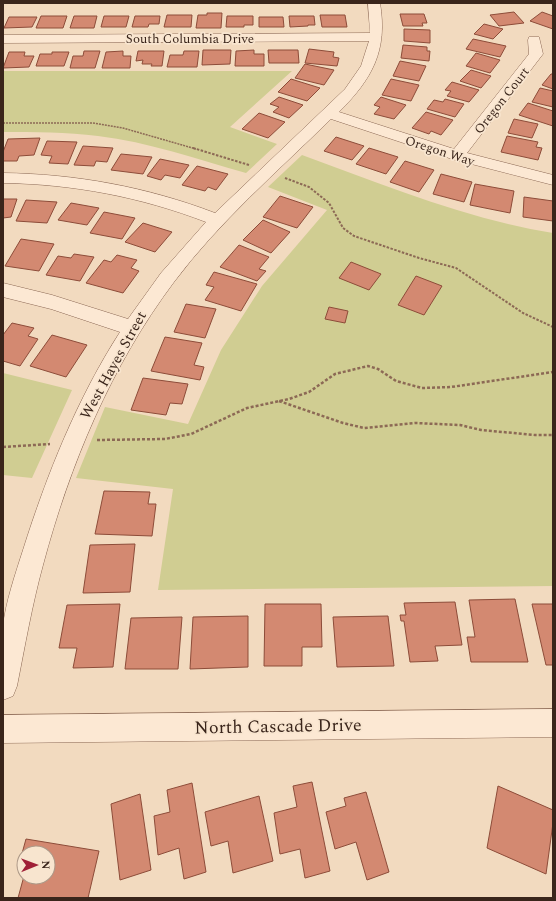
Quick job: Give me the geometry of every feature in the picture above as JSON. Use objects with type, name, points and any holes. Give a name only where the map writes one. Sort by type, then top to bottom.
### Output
[{"type":"street","name":"West Hayes Street","points":[[3,686],[31,566],[55,489],[73,442],[97,388],[131,328],[181,260],[218,220],[329,114],[348,94],[362,76],[372,55],[378,30],[374,3]]},
{"type":"street","name":"South Columbia Drive","points":[[3,39],[376,37]]},
{"type":"street","name":"Oregon Court","points":[[457,156],[536,54],[534,40]]},
{"type":"street","name":"Oregon Way","points":[[329,114],[494,167],[553,180]]},
{"type":"street","points":[[3,178],[52,181],[118,190],[161,200],[218,220]]},
{"type":"street","points":[[3,290],[28,295],[72,308],[131,328]]},
{"type":"street","name":"North Cascade Drive","points":[[3,729],[553,724]]},
{"type":"path","points":[[3,123],[93,123],[123,128],[269,172],[309,187],[329,203],[343,228],[354,236],[419,258],[456,268],[523,314],[553,327]]},
{"type":"path","points":[[3,447],[181,436],[200,431],[247,408],[279,401],[309,392],[335,374],[368,366],[378,369],[396,381],[422,388],[451,387],[553,372]]},
{"type":"path","points":[[279,401],[343,423],[364,428],[415,423],[460,425],[481,430],[535,435],[553,435]]},
{"type":"shaded area","points":[[3,71],[292,71],[230,127],[277,144],[246,173],[135,142],[62,133],[3,132]]},
{"type":"shaded area","points":[[302,155],[457,210],[521,227],[553,233],[553,586],[158,590],[173,489],[76,478],[105,407],[188,424],[221,350],[262,286],[327,210],[268,187]]},
{"type":"shaded area","points":[[3,373],[72,390],[32,478],[3,475]]},
{"type":"building","points":[[514,12],[524,23],[499,26],[490,15]]},
{"type":"building","points":[[542,12],[553,16],[553,29],[530,21]]},
{"type":"building","points":[[207,13],[222,13],[221,28],[196,28],[198,15],[207,15]]},
{"type":"building","points":[[400,14],[424,14],[427,23],[422,23],[423,26],[403,26]]},
{"type":"building","points":[[167,15],[192,15],[191,27],[164,27]]},
{"type":"building","points":[[320,15],[345,15],[347,27],[322,27]]},
{"type":"building","points":[[41,16],[67,16],[63,28],[36,28]]},
{"type":"building","points":[[74,16],[97,16],[94,28],[70,28]]},
{"type":"building","points":[[104,16],[129,16],[126,27],[101,27]]},
{"type":"building","points":[[135,16],[160,16],[159,24],[149,24],[148,27],[132,27]]},
{"type":"building","points":[[227,16],[253,16],[253,25],[244,25],[244,27],[226,27]]},
{"type":"building","points":[[289,16],[314,16],[315,25],[290,27]]},
{"type":"building","points":[[9,17],[37,17],[32,27],[4,28]]},
{"type":"building","points":[[259,17],[283,17],[284,27],[259,27]]},
{"type":"building","points":[[484,24],[503,29],[493,39],[474,34]]},
{"type":"building","points":[[404,29],[430,30],[430,43],[404,41]]},
{"type":"building","points":[[473,39],[506,46],[500,57],[466,49]]},
{"type":"building","points":[[403,45],[427,47],[427,51],[430,51],[429,61],[401,58]]},
{"type":"building","points":[[309,49],[334,52],[333,57],[339,58],[337,66],[305,63]]},
{"type":"building","points":[[203,50],[231,50],[230,64],[202,65]]},
{"type":"building","points":[[254,50],[254,54],[264,54],[264,66],[235,66],[236,51]]},
{"type":"building","points":[[268,50],[298,50],[299,63],[269,63]]},
{"type":"building","points":[[84,51],[100,51],[95,68],[70,68],[73,56],[83,56]]},
{"type":"building","points":[[123,51],[123,56],[131,56],[130,68],[102,68],[106,52]]},
{"type":"building","points":[[138,51],[164,51],[162,66],[142,64],[143,60],[136,61]]},
{"type":"building","points":[[184,51],[199,51],[197,67],[167,67],[170,55],[183,55]]},
{"type":"building","points":[[9,52],[25,52],[24,56],[34,56],[29,67],[3,68]]},
{"type":"building","points":[[52,52],[69,52],[64,66],[36,66],[40,54],[52,54]]},
{"type":"building","points":[[476,53],[500,60],[490,73],[466,66]]},
{"type":"building","points":[[400,61],[426,66],[419,81],[393,76]]},
{"type":"building","points":[[305,64],[334,70],[324,85],[295,78]]},
{"type":"building","points":[[471,70],[491,76],[481,88],[460,81]]},
{"type":"building","points":[[551,74],[553,74],[553,89],[542,85]]},
{"type":"building","points":[[291,79],[320,88],[307,101],[278,92]]},
{"type":"building","points":[[391,79],[419,85],[411,101],[382,95]]},
{"type":"building","points":[[452,82],[479,90],[469,102],[447,96],[451,91],[445,90]]},
{"type":"building","points":[[540,88],[553,91],[553,107],[532,102]]},
{"type":"building","points":[[279,97],[303,105],[289,118],[273,112],[279,107],[270,104]]},
{"type":"building","points":[[381,97],[406,105],[394,119],[374,114],[380,107],[374,105]]},
{"type":"building","points":[[445,99],[464,104],[455,117],[427,109],[434,100],[443,102]]},
{"type":"building","points":[[528,103],[553,111],[553,126],[519,115]]},
{"type":"building","points":[[426,112],[453,120],[441,135],[431,131],[429,134],[412,128]]},
{"type":"building","points":[[259,113],[285,122],[268,138],[242,129]]},
{"type":"building","points":[[514,119],[538,124],[532,138],[508,133]]},
{"type":"building","points":[[507,136],[538,142],[536,147],[542,148],[538,160],[501,152]]},
{"type":"building","points":[[336,137],[364,146],[352,160],[324,151]]},
{"type":"building","points":[[40,138],[34,155],[19,156],[17,161],[3,161],[3,152],[8,139]]},
{"type":"building","points":[[47,141],[77,142],[68,164],[49,163],[52,156],[41,155]]},
{"type":"building","points":[[83,146],[113,148],[107,162],[96,161],[94,166],[74,165]]},
{"type":"building","points":[[369,148],[398,157],[386,174],[356,164]]},
{"type":"building","points":[[121,154],[152,157],[143,174],[111,170]]},
{"type":"building","points":[[160,159],[189,165],[180,178],[165,175],[161,180],[147,176]]},
{"type":"building","points":[[405,161],[434,170],[419,192],[390,182]]},
{"type":"building","points":[[197,166],[228,174],[216,190],[208,187],[205,191],[182,185]]},
{"type":"building","points":[[441,174],[472,182],[464,202],[433,194]]},
{"type":"building","points":[[475,184],[514,191],[510,213],[470,205]]},
{"type":"building","points":[[280,196],[313,207],[297,228],[263,217]]},
{"type":"building","points":[[524,197],[553,201],[553,221],[523,217]]},
{"type":"building","points":[[3,199],[17,199],[11,217],[3,218]]},
{"type":"building","points":[[26,200],[57,202],[47,223],[16,221]]},
{"type":"building","points":[[71,203],[99,208],[87,225],[58,220]]},
{"type":"building","points":[[104,212],[135,218],[122,239],[90,233]]},
{"type":"building","points":[[263,220],[290,232],[271,253],[243,240]]},
{"type":"building","points":[[143,223],[172,232],[155,252],[125,242]]},
{"type":"building","points":[[21,239],[54,244],[39,271],[5,266]]},
{"type":"building","points":[[239,245],[269,257],[259,269],[266,271],[257,281],[220,267]]},
{"type":"building","points":[[74,254],[94,257],[80,281],[46,275],[58,256],[71,258]]},
{"type":"building","points":[[117,255],[137,260],[131,268],[139,271],[123,293],[86,283],[104,260],[111,262]]},
{"type":"building","points":[[351,262],[381,274],[369,290],[339,278]]},
{"type":"building","points":[[214,272],[257,284],[241,311],[205,300],[214,287],[206,285]]},
{"type":"building","points":[[416,276],[442,286],[424,315],[398,305]]},
{"type":"building","points":[[186,304],[216,309],[205,338],[174,332]]},
{"type":"building","points":[[329,307],[348,311],[345,323],[325,319]]},
{"type":"building","points":[[12,323],[34,328],[28,336],[38,339],[20,366],[3,361],[3,335]]},
{"type":"building","points":[[52,335],[87,345],[66,377],[30,366]]},
{"type":"building","points":[[165,337],[202,343],[194,365],[204,367],[200,380],[151,371]]},
{"type":"building","points":[[143,378],[188,384],[182,404],[170,403],[166,415],[131,410]]},
{"type":"building","points":[[104,491],[150,492],[148,504],[156,504],[152,536],[95,534]]},
{"type":"building","points":[[135,544],[130,592],[83,593],[90,545]]},
{"type":"building","points":[[515,599],[528,662],[471,662],[467,637],[475,637],[469,600]]},
{"type":"building","points":[[455,602],[462,645],[435,646],[438,661],[410,662],[404,621],[401,621],[400,615],[406,615],[404,603]]},
{"type":"building","points":[[120,604],[113,667],[73,668],[77,648],[59,648],[67,605]]},
{"type":"building","points":[[265,604],[321,604],[322,647],[302,647],[302,666],[264,666]]},
{"type":"building","points":[[532,604],[553,604],[553,665],[546,665]]},
{"type":"building","points":[[248,616],[248,667],[190,669],[193,617]]},
{"type":"building","points":[[388,616],[394,666],[337,667],[333,617]]},
{"type":"building","points":[[182,617],[178,669],[125,669],[131,618]]},
{"type":"building","points":[[312,782],[330,871],[305,878],[300,849],[280,854],[274,813],[297,807],[293,786]]},
{"type":"building","points":[[192,783],[206,872],[184,879],[179,848],[158,855],[154,816],[170,812],[167,790]]},
{"type":"building","points":[[498,786],[553,810],[553,823],[546,874],[487,848]]},
{"type":"building","points":[[366,792],[389,872],[367,880],[356,842],[335,849],[326,812],[346,806],[344,798]]},
{"type":"building","points":[[140,794],[151,870],[120,880],[111,804]]},
{"type":"building","points":[[259,796],[273,861],[233,873],[228,841],[211,846],[205,812]]},
{"type":"building","points":[[26,839],[99,851],[88,898],[18,898],[22,885],[56,885],[56,845],[24,845]]}]
